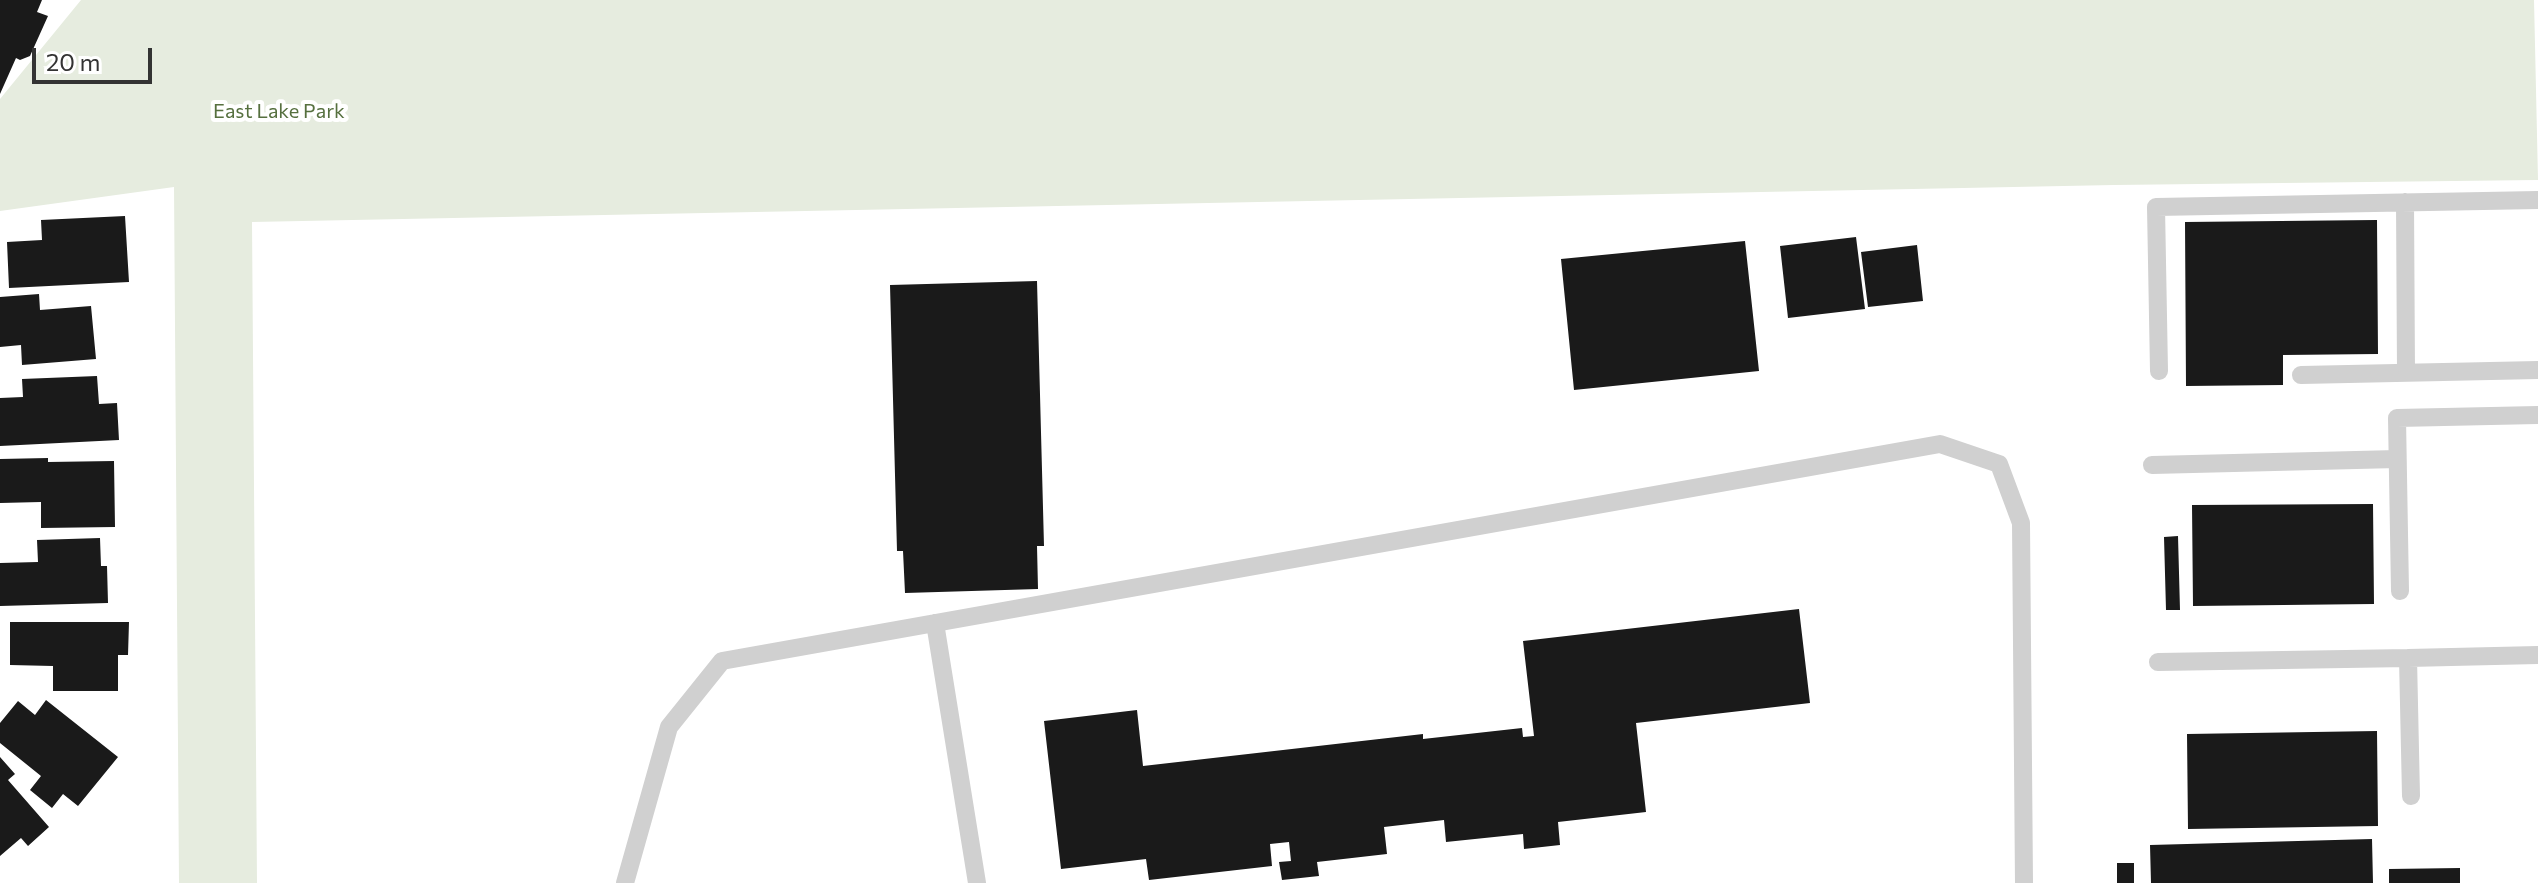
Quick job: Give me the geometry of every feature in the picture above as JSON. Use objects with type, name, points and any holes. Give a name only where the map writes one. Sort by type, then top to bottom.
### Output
[{"type":"lane","points":[[2159,371],[2156,207],[2538,200]]},
{"type":"lane","points":[[2405,202],[2406,373]]},
{"type":"lane","points":[[2301,375],[2538,370]]},
{"type":"lane","points":[[2400,591],[2397,418],[2538,415]]},
{"type":"lane","points":[[625,883],[669,727],[722,661],[1940,444],[1999,464],[2021,523],[2024,883]]},
{"type":"lane","points":[[2152,465],[2397,459]]},
{"type":"lane","points":[[935,623],[977,883]]},
{"type":"lane","points":[[2158,662],[2538,655]]},
{"type":"lane","points":[[2408,658],[2411,796]]},
{"type":"green space","name":"East Lake Park","points":[[81,0],[2534,0],[2538,180],[2114,185],[252,222],[257,883],[179,883],[174,187],[0,211],[0,99]]},
{"type":"building","points":[[0,0],[42,0],[37,12],[48,16],[30,56],[20,60],[16,58],[0,94]]},
{"type":"building","points":[[125,216],[129,282],[9,288],[7,242],[42,240],[41,220]]},
{"type":"building","points":[[2377,220],[2378,354],[2283,355],[2283,385],[2186,386],[2185,222]]},
{"type":"building","points":[[1856,237],[1865,309],[1788,318],[1780,246]]},
{"type":"building","points":[[1745,241],[1759,371],[1574,390],[1561,259]]},
{"type":"building","points":[[1917,245],[1923,301],[1868,307],[1861,252]]},
{"type":"building","points":[[1037,281],[1044,546],[1037,546],[1038,589],[905,593],[903,551],[897,551],[890,285]]},
{"type":"building","points":[[39,294],[40,310],[91,306],[96,359],[22,365],[21,345],[0,347],[0,297]]},
{"type":"building","points":[[97,376],[99,404],[117,403],[119,440],[0,446],[0,398],[23,397],[22,379]]},
{"type":"building","points":[[48,458],[48,462],[114,461],[115,527],[41,528],[41,502],[0,503],[0,459]]},
{"type":"building","points":[[2373,504],[2374,604],[2193,606],[2192,505]]},
{"type":"building","points":[[2178,536],[2180,610],[2166,610],[2164,537]]},
{"type":"building","points":[[100,538],[101,566],[107,566],[108,603],[0,606],[0,563],[38,562],[37,540]]},
{"type":"building","points":[[1799,609],[1810,703],[1636,723],[1646,812],[1558,822],[1560,845],[1524,849],[1523,834],[1446,842],[1444,820],[1384,827],[1387,854],[1317,862],[1319,876],[1282,880],[1279,862],[1291,861],[1289,842],[1270,844],[1272,866],[1149,880],[1146,859],[1061,869],[1044,721],[1137,710],[1143,766],[1423,734],[1423,739],[1522,728],[1523,737],[1534,736],[1523,641]]},
{"type":"building","points":[[10,622],[129,622],[128,655],[118,655],[118,691],[53,691],[53,666],[10,665]]},
{"type":"building","points":[[46,700],[118,757],[78,806],[63,794],[52,808],[30,790],[41,776],[0,743],[0,723],[18,701],[35,715]]},
{"type":"building","points":[[2377,731],[2378,826],[2188,829],[2187,734]]},
{"type":"building","points":[[0,757],[15,774],[8,780],[49,827],[28,846],[21,838],[0,856]]},
{"type":"building","points":[[2372,839],[2373,883],[2151,883],[2150,845]]},
{"type":"building","points":[[2117,863],[2134,863],[2134,883],[2117,883]]},
{"type":"building","points":[[2460,868],[2460,883],[2389,883],[2389,869]]}]
